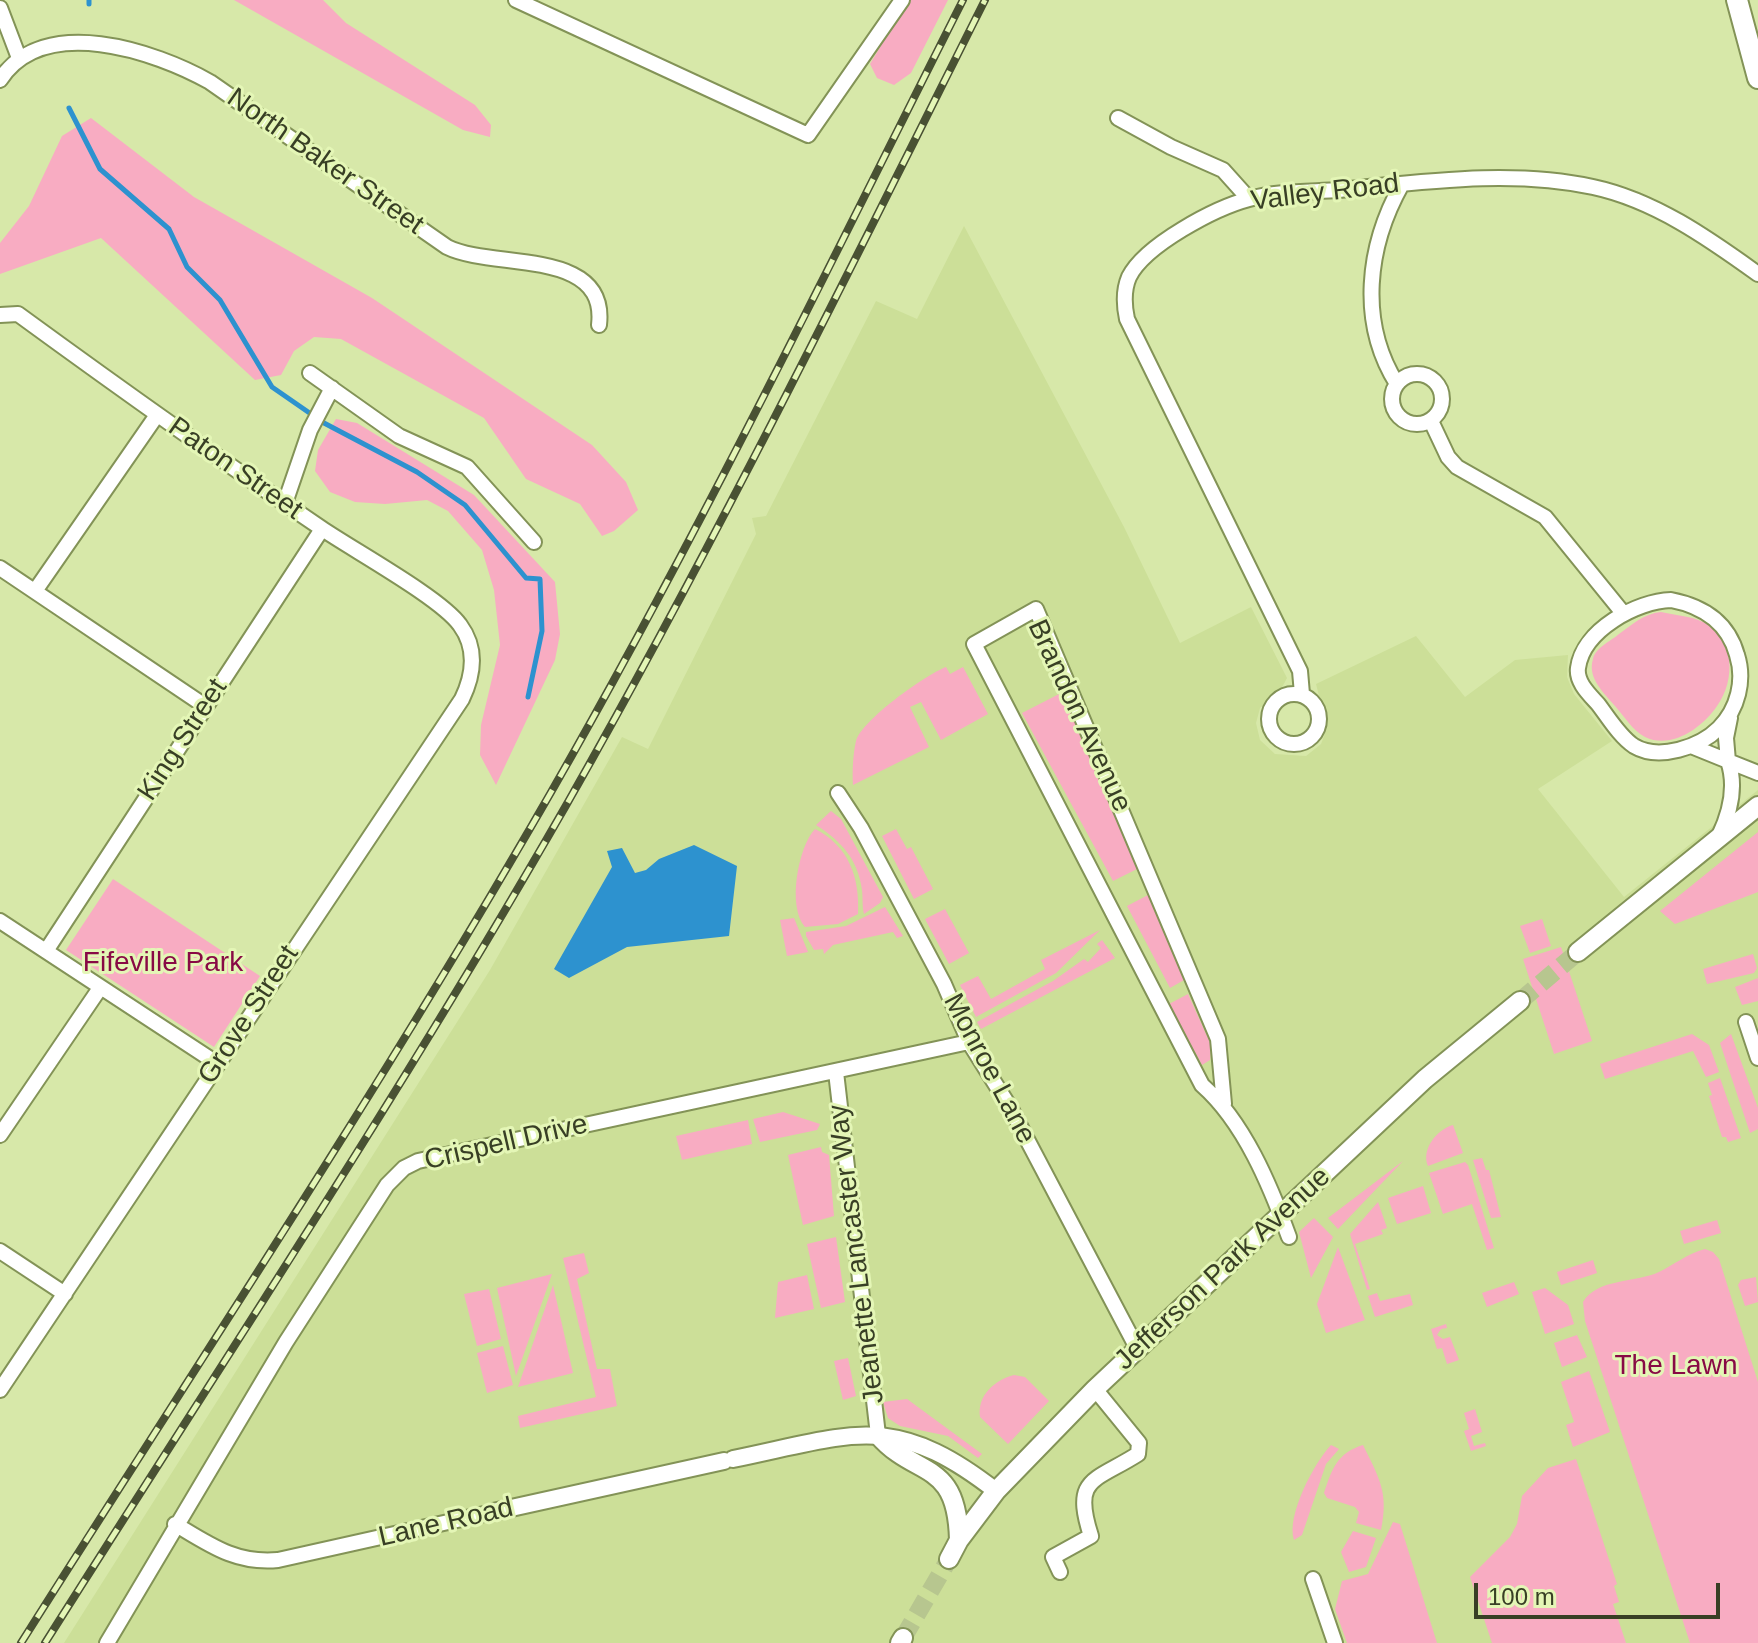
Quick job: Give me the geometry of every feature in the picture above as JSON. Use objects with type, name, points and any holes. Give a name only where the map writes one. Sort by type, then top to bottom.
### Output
[{"type":"main road","points":[[1737,0],[1758,78]]},
{"type":"main road","points":[[1578,952],[1758,806]]},
{"type":"main road","name":"Jefferson Park Avenue","points":[[949,1559],[959,1540],[996,1491],[1095,1389],[1425,1079],[1520,1001]]},
{"type":"main road","points":[[878,1435],[889,1448],[928,1468],[940,1480],[953,1500],[959,1540]]},
{"type":"street","points":[[516,0],[808,135],[902,0]]},
{"type":"street","points":[[0,8],[19,58],[0,80]]},
{"type":"street","name":"North Baker Street","points":[[19,58],[38,49],[98,44],[134,49],[179,65],[210,82],[447,247],[479,259],[542,265],[583,279],[598,300],[599,325]]},
{"type":"street","points":[[1118,118],[1171,147],[1223,170],[1249,199]]},
{"type":"street","name":"Valley Road","points":[[1302,694],[1300,671],[1124,307],[1128,279],[1136,266],[1157,248],[1211,215],[1249,199],[1402,184],[1498,180],[1594,187],[1648,205],[1751,264],[1758,274]]},
{"type":"street","points":[[1397,384],[1414,374],[1433,379],[1442,396],[1442,405],[1431,421],[1421,425],[1402,420],[1392,403],[1397,384],[1378,345],[1371,291],[1379,233],[1402,184]]},
{"type":"street","name":"Paton Street","points":[[0,315],[18,314],[157,415],[451,614],[465,633]]},
{"type":"street","points":[[310,373],[399,436],[467,467],[534,542]]},
{"type":"street","points":[[285,503],[310,430],[332,388]]},
{"type":"street","points":[[35,591],[157,415]]},
{"type":"street","points":[[1431,421],[1448,457],[1457,467],[1545,517],[1623,613]]},
{"type":"street","name":"King Street","points":[[46,951],[322,529]]},
{"type":"street","points":[[0,568],[205,706]]},
{"type":"street","points":[[1719,836],[1732,809],[1726,738],[1738,696],[1740,663],[1731,639],[1716,619],[1702,609],[1671,600],[1637,605],[1623,613],[1587,646],[1578,668],[1580,681],[1636,748],[1663,751],[1691,746],[1707,738],[1731,712]]},
{"type":"street","name":"Brandon Avenue","points":[[1224,1104],[1202,1085],[974,644],[1036,609],[1218,1039],[1224,1104],[1289,1237]]},
{"type":"street","name":"Grove Street","points":[[0,1390],[462,699],[472,673],[473,657],[465,633]]},
{"type":"street","points":[[1691,746],[1758,773]]},
{"type":"street","name":"Monroe Lane","points":[[838,793],[944,984],[969,1042],[1011,1109],[1137,1348]]},
{"type":"street","points":[[0,921],[218,1064]]},
{"type":"street","points":[[0,1135],[100,988]]},
{"type":"street","points":[[1746,1022],[1758,1058]]},
{"type":"street","name":"Crispell Drive","points":[[107,1643],[175,1524],[387,1185],[404,1168],[418,1161],[527,1136],[969,1042]]},
{"type":"street","name":"Jeanette Lancaster Way","points":[[836,1072],[878,1435]]},
{"type":"street","points":[[0,1251],[65,1294]]},
{"type":"street","points":[[1060,1572],[1053,1557],[1091,1536],[1082,1496],[1089,1481],[1138,1454],[1139,1443],[1095,1389]]},
{"type":"street","name":"Lane Road","points":[[175,1524],[227,1555],[255,1562],[278,1560],[851,1434],[911,1440],[954,1460],[996,1491]]},
{"type":"street","points":[[1313,1579],[1335,1643]]},
{"type":"shaded area","points":[[964,226],[1124,527],[1180,643],[1251,607],[1287,678],[1280,691],[1260,708],[1256,723],[1260,740],[1275,754],[1306,756],[1321,744],[1327,728],[1316,684],[1416,636],[1465,697],[1515,660],[1568,655],[1567,677],[1574,694],[1612,741],[1538,789],[1624,897],[1758,790],[1758,1643],[64,1643],[490,970],[622,737],[648,749],[756,534],[752,518],[766,516],[876,301],[917,319]]},
{"type":"green space","points":[[234,0],[323,0],[346,23],[475,105],[491,125],[490,137],[463,130]]},
{"type":"green space","points":[[908,0],[948,0],[911,73],[894,85],[877,78],[870,64]]},
{"type":"green space","points":[[91,118],[194,197],[372,298],[592,445],[626,482],[638,510],[614,531],[602,536],[580,504],[526,479],[484,418],[341,339],[314,337],[294,351],[281,375],[255,380],[101,238],[0,274],[0,243],[29,206],[62,136]]},
{"type":"green space","points":[[336,419],[357,423],[474,495],[555,582],[560,634],[555,660],[496,785],[480,755],[481,725],[500,645],[494,590],[482,550],[448,511],[427,500],[385,504],[355,502],[330,492],[315,471],[318,450]]},
{"type":"green space","points":[[1661,612],[1698,620],[1714,629],[1727,649],[1729,660],[1723,696],[1711,714],[1686,734],[1666,741],[1645,737],[1633,727],[1598,685],[1592,673],[1597,651],[1638,620]]},
{"type":"green space","points":[[946,667],[950,674],[963,667],[988,714],[941,740],[921,702],[910,707],[929,747],[853,785],[854,752],[861,732],[895,699]]},
{"type":"green space","points":[[1063,692],[1137,869],[1113,881],[1022,713]]},
{"type":"green space","points":[[831,811],[841,819],[883,897],[880,903],[864,914],[857,869],[840,844],[816,825]]},
{"type":"green space","points":[[815,829],[836,844],[850,864],[857,888],[858,914],[838,924],[805,927],[797,906],[797,877],[804,849]]},
{"type":"green space","points":[[896,829],[907,849],[911,847],[933,889],[914,899],[882,836]]},
{"type":"green space","points":[[1758,832],[1758,892],[1675,924],[1660,911]]},
{"type":"green space","name":"Fifeville Park","points":[[113,879],[260,976],[214,1047],[66,950]]},
{"type":"green space","points":[[1148,895],[1184,980],[1170,988],[1127,906]]},
{"type":"green space","points":[[885,907],[903,936],[897,938],[893,932],[833,945],[824,954],[823,949],[814,950],[806,936],[806,932],[846,926]]},
{"type":"green space","points":[[945,909],[969,953],[949,964],[925,919]]},
{"type":"green space","points":[[794,918],[808,952],[787,956],[780,920]]},
{"type":"green space","points":[[1542,919],[1551,946],[1530,953],[1520,926]]},
{"type":"green space","points":[[1100,930],[1056,973],[976,1017],[960,985],[978,976],[991,999],[1045,969],[1041,960]]},
{"type":"green space","points":[[1102,940],[1115,958],[981,1029],[977,1022],[1053,981],[1084,959],[1088,962],[1101,948],[1097,944]]},
{"type":"green space","points":[[1561,947],[1592,1041],[1554,1054],[1523,959]]},
{"type":"green space","points":[[1753,954],[1757,968],[1754,973],[1707,984],[1703,969]]},
{"type":"green space","points":[[1758,978],[1758,1001],[1742,1005],[1735,987]]},
{"type":"green space","points":[[1188,994],[1211,1045],[1210,1060],[1202,1065],[1169,1004]]},
{"type":"green space","points":[[1692,1034],[1709,1045],[1719,1072],[1706,1077],[1693,1051],[1605,1079],[1600,1064]]},
{"type":"green space","points":[[1731,1034],[1758,1108],[1758,1129],[1750,1133],[1720,1043]]},
{"type":"green space","points":[[1720,1078],[1741,1138],[1728,1142],[1726,1137],[1722,1137],[1709,1096],[1712,1095],[1708,1083]]},
{"type":"green space","points":[[783,1112],[820,1124],[817,1130],[760,1142],[753,1119]]},
{"type":"green space","points":[[748,1120],[752,1144],[682,1160],[676,1136]]},
{"type":"green space","points":[[1453,1125],[1463,1153],[1428,1166],[1428,1147],[1441,1131]]},
{"type":"green space","points":[[821,1147],[822,1152],[829,1155],[834,1216],[803,1225],[788,1155]]},
{"type":"green space","points":[[1482,1158],[1486,1170],[1489,1170],[1501,1217],[1491,1218],[1473,1160]]},
{"type":"green space","points":[[1403,1161],[1338,1229],[1328,1218]]},
{"type":"green space","points":[[1465,1162],[1494,1248],[1487,1250],[1472,1204],[1443,1214],[1429,1173]]},
{"type":"green space","points":[[1423,1186],[1431,1213],[1397,1224],[1388,1198]]},
{"type":"green space","points":[[1378,1202],[1387,1228],[1381,1230],[1383,1234],[1355,1244],[1370,1289],[1367,1290],[1350,1234]]},
{"type":"green space","points":[[1314,1218],[1333,1237],[1311,1278],[1299,1232]]},
{"type":"green space","points":[[1717,1220],[1721,1233],[1684,1244],[1680,1231]]},
{"type":"green space","points":[[836,1237],[845,1302],[821,1308],[807,1244]]},
{"type":"green space","points":[[1338,1247],[1365,1320],[1326,1333],[1317,1304]]},
{"type":"green space","name":"The Lawn","points":[[1705,1249],[1719,1259],[1758,1382],[1758,1643],[1690,1643],[1585,1321],[1583,1302],[1598,1289],[1659,1272]]},
{"type":"green space","points":[[584,1253],[589,1273],[577,1279],[597,1369],[610,1369],[617,1406],[520,1428],[518,1416],[596,1397],[563,1258]]},
{"type":"green space","points":[[1593,1260],[1597,1273],[1561,1285],[1557,1272]]},
{"type":"green space","points":[[552,1274],[516,1376],[497,1288]]},
{"type":"green space","points":[[807,1275],[814,1309],[775,1318],[778,1282]]},
{"type":"green space","points":[[1756,1277],[1758,1302],[1745,1306],[1738,1285],[1741,1280]]},
{"type":"green space","points":[[1514,1282],[1519,1294],[1487,1307],[1482,1293]]},
{"type":"green space","points":[[553,1285],[573,1373],[518,1387]]},
{"type":"green space","points":[[1545,1288],[1568,1305],[1574,1324],[1545,1334],[1532,1292]]},
{"type":"green space","points":[[489,1289],[501,1339],[477,1346],[464,1294]]},
{"type":"green space","points":[[1377,1293],[1380,1301],[1410,1294],[1413,1305],[1375,1317],[1368,1296]]},
{"type":"green space","points":[[1446,1324],[1447,1328],[1441,1329],[1437,1335],[1443,1339],[1450,1337],[1459,1360],[1447,1364],[1442,1348],[1437,1349],[1431,1329]]},
{"type":"green space","points":[[1577,1335],[1587,1357],[1562,1367],[1554,1343]]},
{"type":"green space","points":[[503,1346],[513,1385],[487,1393],[477,1353]]},
{"type":"green space","points":[[848,1358],[856,1396],[843,1400],[834,1361]]},
{"type":"green space","points":[[1589,1371],[1610,1432],[1573,1447],[1566,1425],[1574,1422],[1561,1382]]},
{"type":"green space","points":[[1014,1375],[1025,1377],[1049,1401],[1008,1444],[980,1417],[980,1409],[989,1390]]},
{"type":"green space","points":[[907,1399],[982,1454],[978,1458],[948,1436],[900,1426],[888,1418],[883,1402]]},
{"type":"green space","points":[[1475,1409],[1482,1432],[1471,1436],[1474,1446],[1485,1443],[1486,1446],[1471,1451],[1464,1431],[1469,1429],[1464,1413]]},
{"type":"green space","points":[[1331,1445],[1339,1449],[1326,1464],[1302,1535],[1294,1540],[1294,1518],[1298,1504],[1317,1464]]},
{"type":"green space","points":[[1363,1445],[1378,1476],[1383,1495],[1381,1530],[1356,1523],[1359,1512],[1355,1507],[1327,1498],[1324,1493],[1341,1457]]},
{"type":"green space","points":[[1576,1459],[1617,1584],[1614,1586],[1619,1602],[1613,1604],[1626,1643],[1492,1643],[1470,1577],[1510,1537],[1517,1524],[1522,1496],[1548,1468]]},
{"type":"green space","points":[[1393,1522],[1400,1524],[1437,1643],[1347,1643],[1335,1609],[1342,1581],[1368,1574]]},
{"type":"green space","points":[[1353,1531],[1376,1538],[1366,1567],[1349,1572],[1341,1552]]},
{"type":"water","points":[[694,845],[737,866],[729,936],[627,947],[569,978],[554,969],[612,867],[607,851],[622,848],[635,873]]},
{"type":"waterway","points":[[69,108],[100,169],[169,229],[187,267],[220,300],[272,387],[324,423],[417,472],[465,505],[526,578],[540,579],[542,631],[528,697]]},
{"type":"tunnel","points":[[1520,1001],[1578,952]]},
{"type":"tunnel","points":[[903,1638],[949,1559]]},
{"type":"railway","points":[[21,1643],[357,1115],[550,794],[710,500],[963,0]]},
{"type":"railway","points":[[45,1643],[377,1121],[568,802],[730,504],[985,0]]}]
